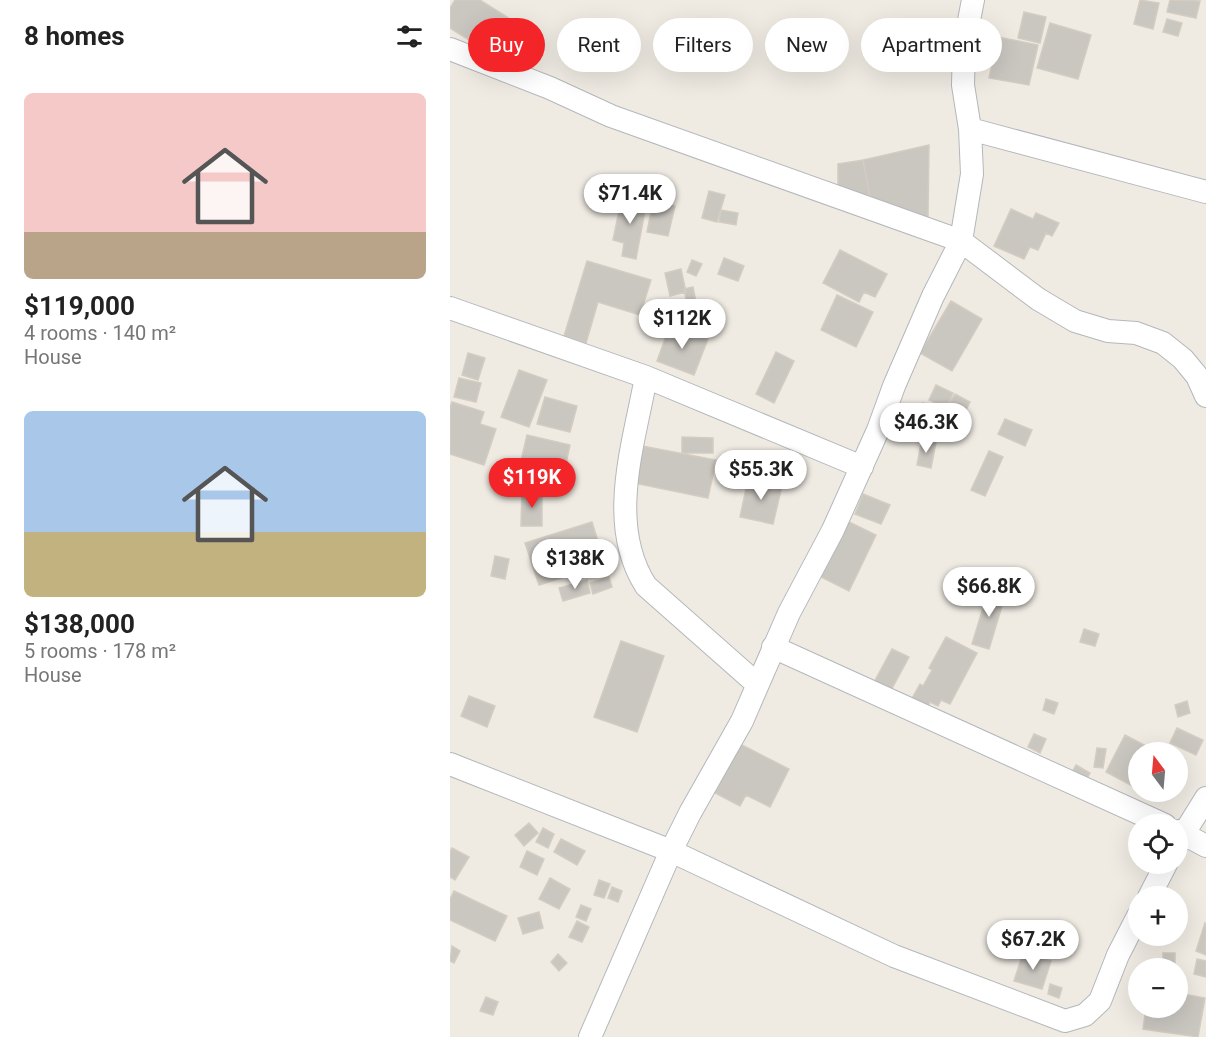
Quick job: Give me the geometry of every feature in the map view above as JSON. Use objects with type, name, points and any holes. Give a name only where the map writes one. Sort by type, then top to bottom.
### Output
[{"type":"street","points":[[590,1037],[671,851],[742,721],[789,613],[833,530],[933,296],[961,242],[972,174],[970,129],[963,85],[964,46],[973,0]]},
{"type":"street","points":[[450,49],[550,88],[611,116],[961,242],[1038,298],[1075,321],[1108,331],[1136,333],[1163,343],[1183,359],[1197,376],[1206,396]]},
{"type":"street","points":[[970,129],[1206,192]]},
{"type":"street","points":[[450,308],[646,377],[862,466]]},
{"type":"street","points":[[646,377],[625,496],[628,539],[635,568],[646,586],[757,684]]},
{"type":"street","points":[[773,647],[1135,814]]},
{"type":"street","points":[[450,764],[671,851],[894,956],[1065,1021],[1085,1016],[1100,1001],[1128,936]]},
{"type":"street","points":[[1188,819],[1206,798]]},
{"type":"street","points":[[1188,838],[1206,846]]},
{"type":"building","points":[[455,0],[480,0],[508,18],[468,18],[468,39],[450,28],[450,8]]},
{"type":"building","points":[[1140,0],[1159,3],[1153,29],[1134,24]]},
{"type":"building","points":[[1170,0],[1200,1],[1196,18],[1167,12]]},
{"type":"building","points":[[1024,12],[1046,17],[1040,43],[1018,38]]},
{"type":"building","points":[[1167,19],[1182,23],[1178,36],[1163,32]]},
{"type":"building","points":[[1050,23],[1091,35],[1078,79],[1037,68]]},
{"type":"building","points":[[1002,38],[1038,45],[1029,85],[989,78],[990,72],[1002,72]]},
{"type":"building","points":[[929,145],[928,218],[870,197],[863,160]]},
{"type":"building","points":[[863,160],[870,197],[838,186],[838,164]]},
{"type":"building","points":[[709,191],[725,195],[717,222],[702,218]]},
{"type":"building","points":[[622,196],[647,200],[636,259],[622,256],[624,243],[613,240]]},
{"type":"building","points":[[653,202],[675,206],[668,236],[647,232]]},
{"type":"building","points":[[1011,209],[1033,219],[1036,213],[1059,223],[1052,236],[1046,233],[1038,250],[1030,247],[1024,259],[994,246]]},
{"type":"building","points":[[721,210],[738,213],[736,225],[719,222]]},
{"type":"building","points":[[840,250],[887,274],[875,297],[864,292],[859,302],[823,283]]},
{"type":"building","points":[[724,258],[744,266],[738,281],[718,274]]},
{"type":"building","points":[[692,260],[702,264],[696,276],[687,272]]},
{"type":"building","points":[[587,261],[651,280],[640,315],[598,302],[586,343],[564,336]]},
{"type":"building","points":[[681,269],[686,292],[670,296],[665,273]]},
{"type":"building","points":[[693,287],[696,302],[687,304],[684,289]]},
{"type":"building","points":[[837,295],[873,312],[856,347],[821,330]]},
{"type":"building","points":[[951,301],[982,319],[952,371],[920,353]]},
{"type":"building","points":[[685,302],[685,319],[659,320],[658,303]]},
{"type":"building","points":[[670,325],[708,339],[694,375],[657,361]]},
{"type":"building","points":[[776,352],[794,361],[774,403],[756,394]]},
{"type":"building","points":[[468,353],[485,358],[478,380],[462,375]]},
{"type":"building","points":[[519,370],[547,380],[529,427],[501,417]]},
{"type":"building","points":[[459,378],[481,383],[476,402],[454,397]]},
{"type":"building","points":[[936,385],[953,393],[946,408],[929,400]]},
{"type":"building","points":[[955,394],[970,402],[966,410],[950,402]]},
{"type":"building","points":[[545,397],[577,406],[570,432],[537,424]]},
{"type":"building","points":[[452,402],[484,412],[480,424],[496,429],[484,465],[450,454],[450,407]]},
{"type":"building","points":[[923,403],[949,416],[942,431],[916,419]]},
{"type":"building","points":[[1005,419],[1032,430],[1025,446],[998,434]]},
{"type":"building","points":[[527,435],[570,445],[560,491],[516,482]]},
{"type":"building","points":[[682,437],[713,438],[713,453],[682,453]]},
{"type":"building","points":[[922,439],[936,442],[931,468],[917,465]]},
{"type":"building","points":[[637,445],[716,460],[708,498],[629,482]]},
{"type":"building","points":[[989,451],[1003,457],[985,496],[971,490]]},
{"type":"building","points":[[748,479],[782,486],[773,524],[740,517]]},
{"type":"building","points":[[522,491],[542,491],[542,526],[521,526]]},
{"type":"building","points":[[863,494],[890,505],[881,524],[855,514]]},
{"type":"building","points":[[843,519],[876,535],[849,591],[815,574]]},
{"type":"building","points":[[592,522],[605,564],[539,585],[525,543]]},
{"type":"building","points":[[495,556],[509,559],[505,579],[491,576]]},
{"type":"building","points":[[609,577],[612,587],[593,594],[590,583]]},
{"type":"building","points":[[587,580],[590,593],[563,601],[559,588]]},
{"type":"building","points":[[989,588],[1006,593],[989,649],[972,644]]},
{"type":"building","points":[[1084,629],[1099,634],[1095,646],[1080,642]]},
{"type":"building","points":[[946,637],[977,653],[950,704],[941,700],[938,706],[930,702],[926,710],[910,702],[920,684],[923,686],[932,670],[929,668]]},
{"type":"building","points":[[621,641],[664,656],[637,732],[594,717]]},
{"type":"building","points":[[892,649],[909,657],[889,694],[872,686]]},
{"type":"building","points":[[469,696],[495,706],[487,727],[461,716]]},
{"type":"building","points":[[1046,699],[1058,703],[1054,714],[1043,710]]},
{"type":"building","points":[[1187,701],[1190,713],[1178,717],[1175,705]]},
{"type":"building","points":[[1177,728],[1203,740],[1196,755],[1188,751],[1188,742],[1170,742]]},
{"type":"building","points":[[1034,734],[1046,739],[1040,753],[1028,747]]},
{"type":"building","points":[[1125,735],[1138,742],[1128,742],[1128,784],[1106,772]]},
{"type":"building","points":[[740,744],[789,769],[770,807],[746,795],[740,806],[715,793]]},
{"type":"building","points":[[1097,748],[1106,749],[1103,768],[1094,767]]},
{"type":"building","points":[[1076,765],[1090,773],[1084,784],[1070,776]]},
{"type":"building","points":[[529,823],[538,833],[524,846],[515,835]]},
{"type":"building","points":[[543,828],[554,834],[548,848],[536,842]]},
{"type":"building","points":[[561,839],[585,851],[577,865],[554,852]]},
{"type":"building","points":[[452,848],[469,857],[455,880],[450,877]]},
{"type":"building","points":[[527,851],[544,859],[537,875],[520,867]]},
{"type":"building","points":[[550,878],[570,889],[559,909],[539,899]]},
{"type":"building","points":[[599,880],[610,884],[604,898],[594,895]]},
{"type":"building","points":[[612,887],[622,891],[618,902],[608,898]]},
{"type":"building","points":[[454,891],[507,916],[495,941],[450,920],[450,899]]},
{"type":"building","points":[[581,905],[591,909],[586,921],[576,917]]},
{"type":"building","points":[[539,912],[543,928],[523,934],[518,918]]},
{"type":"building","points":[[577,921],[589,927],[582,942],[569,937]]},
{"type":"building","points":[[1206,924],[1206,955],[1196,951]]},
{"type":"building","points":[[452,946],[460,951],[454,963],[450,961]]},
{"type":"building","points":[[1023,953],[1051,961],[1042,989],[1014,981]]},
{"type":"building","points":[[1163,953],[1175,953],[1175,958],[1163,958]]},
{"type":"building","points":[[558,954],[567,963],[559,971],[551,962]]},
{"type":"building","points":[[1197,959],[1206,961],[1206,977],[1194,974]]},
{"type":"building","points":[[1050,984],[1062,988],[1059,998],[1048,994]]},
{"type":"building","points":[[1188,995],[1205,998],[1198,1037],[1143,1029],[1145,1018],[1188,1018]]},
{"type":"building","points":[[486,997],[498,1002],[493,1015],[480,1011]]}]
